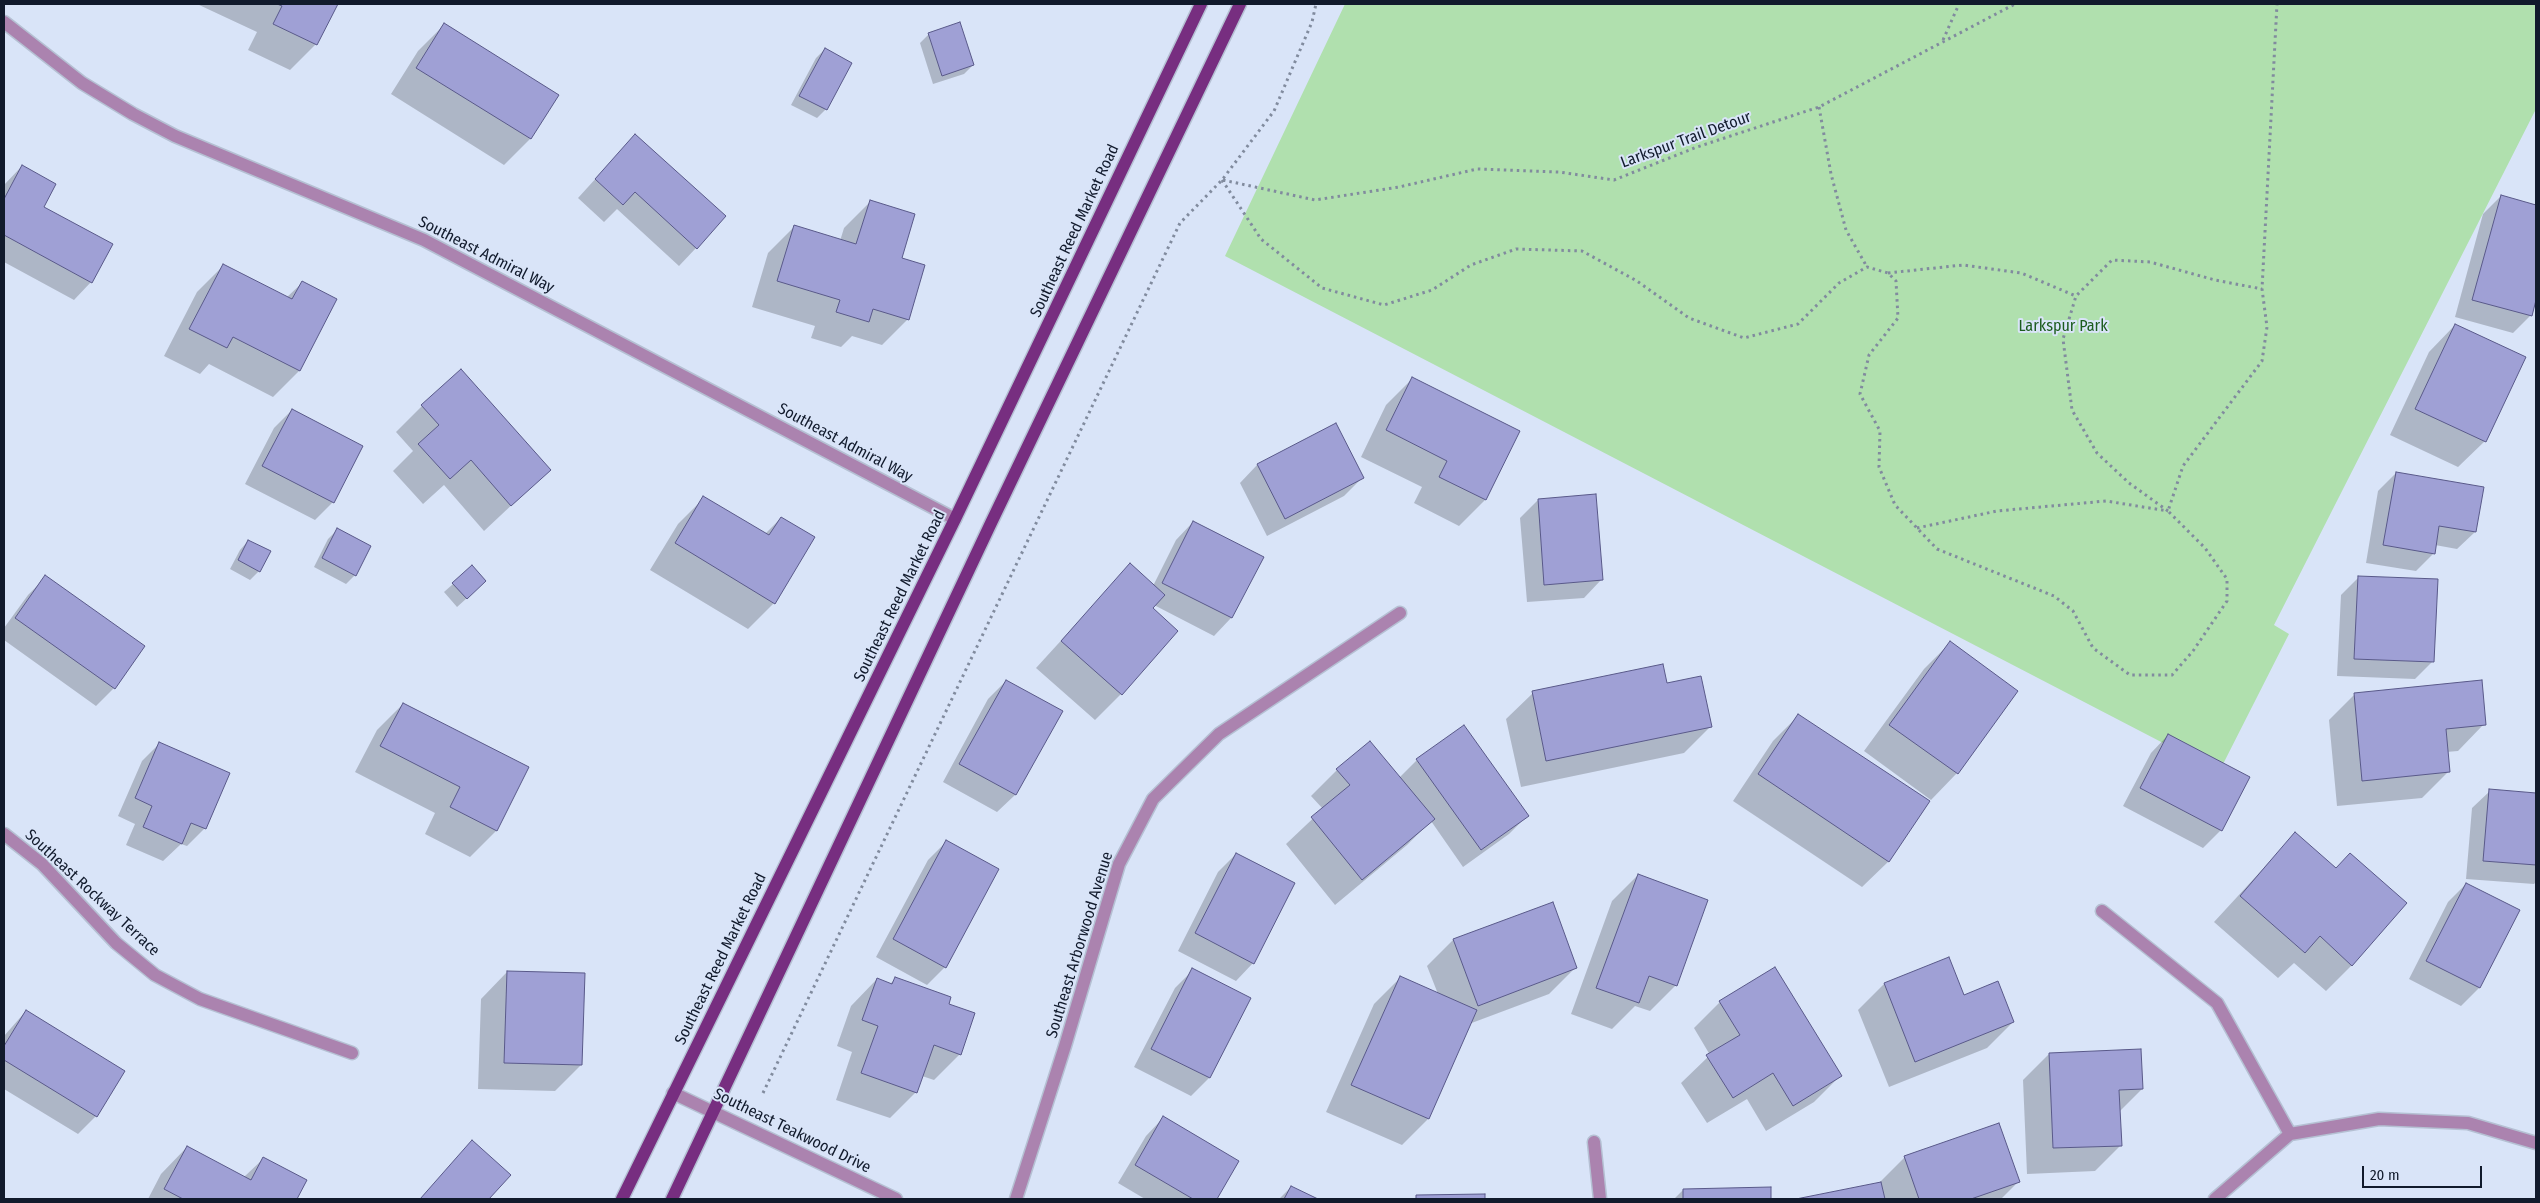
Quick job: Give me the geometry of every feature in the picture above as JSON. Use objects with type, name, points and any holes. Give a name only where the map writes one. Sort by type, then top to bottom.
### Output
[{"type":"main road","name":"Southeast Reed Market Road","points":[[622,1199],[955,519],[1201,4]]},
{"type":"main road","points":[[672,1199],[991,523],[1240,4]]},
{"type":"street","name":"Southeast Admiral Way","points":[[4,22],[82,83],[141,118],[216,154],[424,240],[955,519]]},
{"type":"street","name":"Southeast Arborwood Avenue","points":[[1016,1199],[1120,864],[1153,799],[1218,734],[1400,613]]},
{"type":"street","name":"Southeast Rockway Terrace","points":[[4,834],[42,864],[116,943],[155,975],[200,999],[352,1053]]},
{"type":"street","points":[[2102,912],[2217,1003],[2290,1134]]},
{"type":"street","name":"Southeast Teakwood Drive","points":[[674,1093],[896,1199]]},
{"type":"street","points":[[2215,1199],[2290,1134],[2379,1119],[2468,1123],[2536,1143]]},
{"type":"street","points":[[1594,1142],[1600,1199]]},
{"type":"path","points":[[763,1092],[1180,223],[1222,180],[1274,111],[1312,22],[1316,4]]},
{"type":"path","points":[[1943,40],[1959,4]]},
{"type":"path","name":"Larkspur Trail Detour","points":[[1222,180],[1315,200],[1400,186],[1477,169],[1559,172],[1614,180],[1697,147],[1819,107],[1853,92],[1943,40],[2015,4]]},
{"type":"path","points":[[2168,511],[2184,466],[2262,361],[2267,327],[2262,289],[2277,4]]},
{"type":"path","points":[[1819,107],[1831,174],[1846,230],[1867,267],[1888,273],[1963,265],[2022,273],[2076,296]]},
{"type":"path","points":[[1222,180],[1261,239],[1322,288],[1384,305],[1432,290],[1471,265],[1516,249],[1582,251],[1637,281],[1689,318],[1744,338],[1798,324],[1839,283],[1867,267]]},
{"type":"path","points":[[1888,273],[1896,281],[1898,318],[1869,355],[1860,394],[1880,431],[1880,467],[1895,505],[1937,549],[2054,596],[2073,611],[2093,648],[2130,675],[2172,675],[2193,651],[2227,601],[2227,579],[2205,548],[2168,511],[2129,484],[2097,453],[2072,410],[2063,339],[2076,296],[2112,260],[2150,262],[2215,280],[2262,289]]},
{"type":"path","points":[[1917,528],[1997,511],[2106,501],[2168,511]]},
{"type":"green space","name":"Larkspur Park","points":[[1345,4],[2536,4],[2536,109],[2274,625],[2289,634],[2219,772],[1225,256]]},
{"type":"building","points":[[277,4],[338,4],[317,45],[273,24],[282,6]]},
{"type":"building","points":[[960,22],[974,65],[942,76],[928,33]]},
{"type":"building","points":[[444,23],[559,95],[531,139],[416,68]]},
{"type":"building","points":[[825,48],[852,63],[827,110],[799,96]]},
{"type":"building","points":[[635,134],[726,216],[697,249],[635,192],[623,205],[595,179]]},
{"type":"building","points":[[22,165],[56,184],[44,207],[113,244],[92,283],[4,235],[4,199]]},
{"type":"building","points":[[2501,195],[2536,205],[2536,300],[2532,316],[2472,300]]},
{"type":"building","points":[[870,200],[915,214],[902,258],[925,265],[909,320],[873,309],[869,322],[836,312],[840,300],[777,281],[794,225],[856,244]]},
{"type":"building","points":[[223,264],[292,299],[302,281],[337,299],[300,371],[233,337],[227,348],[189,329]]},
{"type":"building","points":[[2455,324],[2526,357],[2486,442],[2415,409]]},
{"type":"building","points":[[461,369],[551,470],[511,506],[471,460],[450,479],[418,444],[439,425],[421,405]]},
{"type":"building","points":[[1412,377],[1520,431],[1486,500],[1439,477],[1447,461],[1386,430]]},
{"type":"building","points":[[292,409],[363,446],[334,503],[262,466]]},
{"type":"building","points":[[1336,423],[1364,478],[1285,519],[1257,464]]},
{"type":"building","points":[[2396,472],[2484,487],[2476,532],[2439,526],[2435,554],[2383,545]]},
{"type":"building","points":[[1596,494],[1603,580],[1544,585],[1538,499]]},
{"type":"building","points":[[703,496],[769,535],[781,517],[815,537],[775,604],[675,543]]},
{"type":"building","points":[[1193,521],[1264,557],[1232,618],[1162,583]]},
{"type":"building","points":[[337,528],[371,546],[356,576],[322,558]]},
{"type":"building","points":[[248,540],[271,551],[260,572],[238,560]]},
{"type":"building","points":[[1130,563],[1165,595],[1153,608],[1178,631],[1122,695],[1061,641]]},
{"type":"building","points":[[472,565],[486,581],[467,599],[452,583]]},
{"type":"building","points":[[45,575],[145,646],[115,689],[15,618]]},
{"type":"building","points":[[2358,576],[2438,579],[2434,662],[2354,659]]},
{"type":"building","points":[[1950,641],[2018,691],[1958,774],[1889,725]]},
{"type":"building","points":[[1663,664],[1667,683],[1701,676],[1712,727],[1546,761],[1532,691]]},
{"type":"building","points":[[1006,680],[1063,711],[1016,795],[959,764]]},
{"type":"building","points":[[2482,680],[2486,725],[2446,729],[2450,772],[2362,781],[2354,693]]},
{"type":"building","points":[[403,703],[529,767],[497,831],[450,807],[460,787],[380,746]]},
{"type":"building","points":[[1798,714],[1930,801],[1889,862],[1758,774]]},
{"type":"building","points":[[1464,725],[1529,816],[1481,850],[1416,759]]},
{"type":"building","points":[[2168,734],[2250,777],[2222,831],[2140,788]]},
{"type":"building","points":[[1370,741],[1435,819],[1362,880],[1311,817],[1350,785],[1336,769]]},
{"type":"building","points":[[159,742],[230,773],[206,829],[191,823],[182,844],[143,827],[152,806],[135,798]]},
{"type":"building","points":[[2489,789],[2536,793],[2536,865],[2483,861]]},
{"type":"building","points":[[2295,832],[2336,868],[2350,853],[2407,903],[2352,966],[2320,936],[2305,953],[2240,896]]},
{"type":"building","points":[[946,840],[999,869],[946,968],[893,939]]},
{"type":"building","points":[[1236,853],[1295,883],[1254,964],[1195,933]]},
{"type":"building","points":[[1638,874],[1708,900],[1677,986],[1649,976],[1639,1003],[1596,988]]},
{"type":"building","points":[[2466,883],[2520,910],[2480,988],[2426,961]]},
{"type":"building","points":[[1553,902],[1577,968],[1478,1006],[1453,939]]},
{"type":"building","points":[[1949,957],[1964,995],[1998,981],[2014,1022],[1915,1062],[1884,983]]},
{"type":"building","points":[[1775,967],[1842,1076],[1793,1106],[1773,1073],[1733,1098],[1706,1055],[1740,1035],[1719,1001]]},
{"type":"building","points":[[1192,968],[1251,998],[1210,1078],[1151,1049]]},
{"type":"building","points":[[507,971],[585,973],[582,1065],[504,1063]]},
{"type":"building","points":[[1400,976],[1477,1010],[1429,1119],[1351,1085]]},
{"type":"building","points":[[895,977],[951,997],[949,1004],[975,1013],[961,1055],[934,1045],[917,1093],[861,1073],[878,1026],[862,1020],[877,978],[892,984]]},
{"type":"building","points":[[26,1010],[125,1071],[97,1117],[4,1060],[4,1046]]},
{"type":"building","points":[[2141,1049],[2143,1089],[2119,1090],[2122,1146],[2053,1148],[2049,1053]]},
{"type":"building","points":[[1163,1116],[1239,1161],[1217,1199],[1193,1199],[1135,1165]]},
{"type":"building","points":[[1999,1123],[2020,1182],[1971,1199],[1919,1199],[1904,1156]]},
{"type":"building","points":[[472,1140],[511,1175],[489,1199],[420,1199]]},
{"type":"building","points":[[187,1146],[251,1180],[263,1157],[307,1180],[297,1199],[183,1199],[164,1189]]},
{"type":"building","points":[[1881,1182],[1885,1199],[1796,1199]]},
{"type":"building","points":[[1291,1186],[1318,1199],[1284,1199]]},
{"type":"building","points":[[1771,1187],[1771,1199],[1683,1199],[1683,1189]]},
{"type":"building","points":[[1485,1194],[1485,1199],[1416,1199],[1416,1195]]}]
